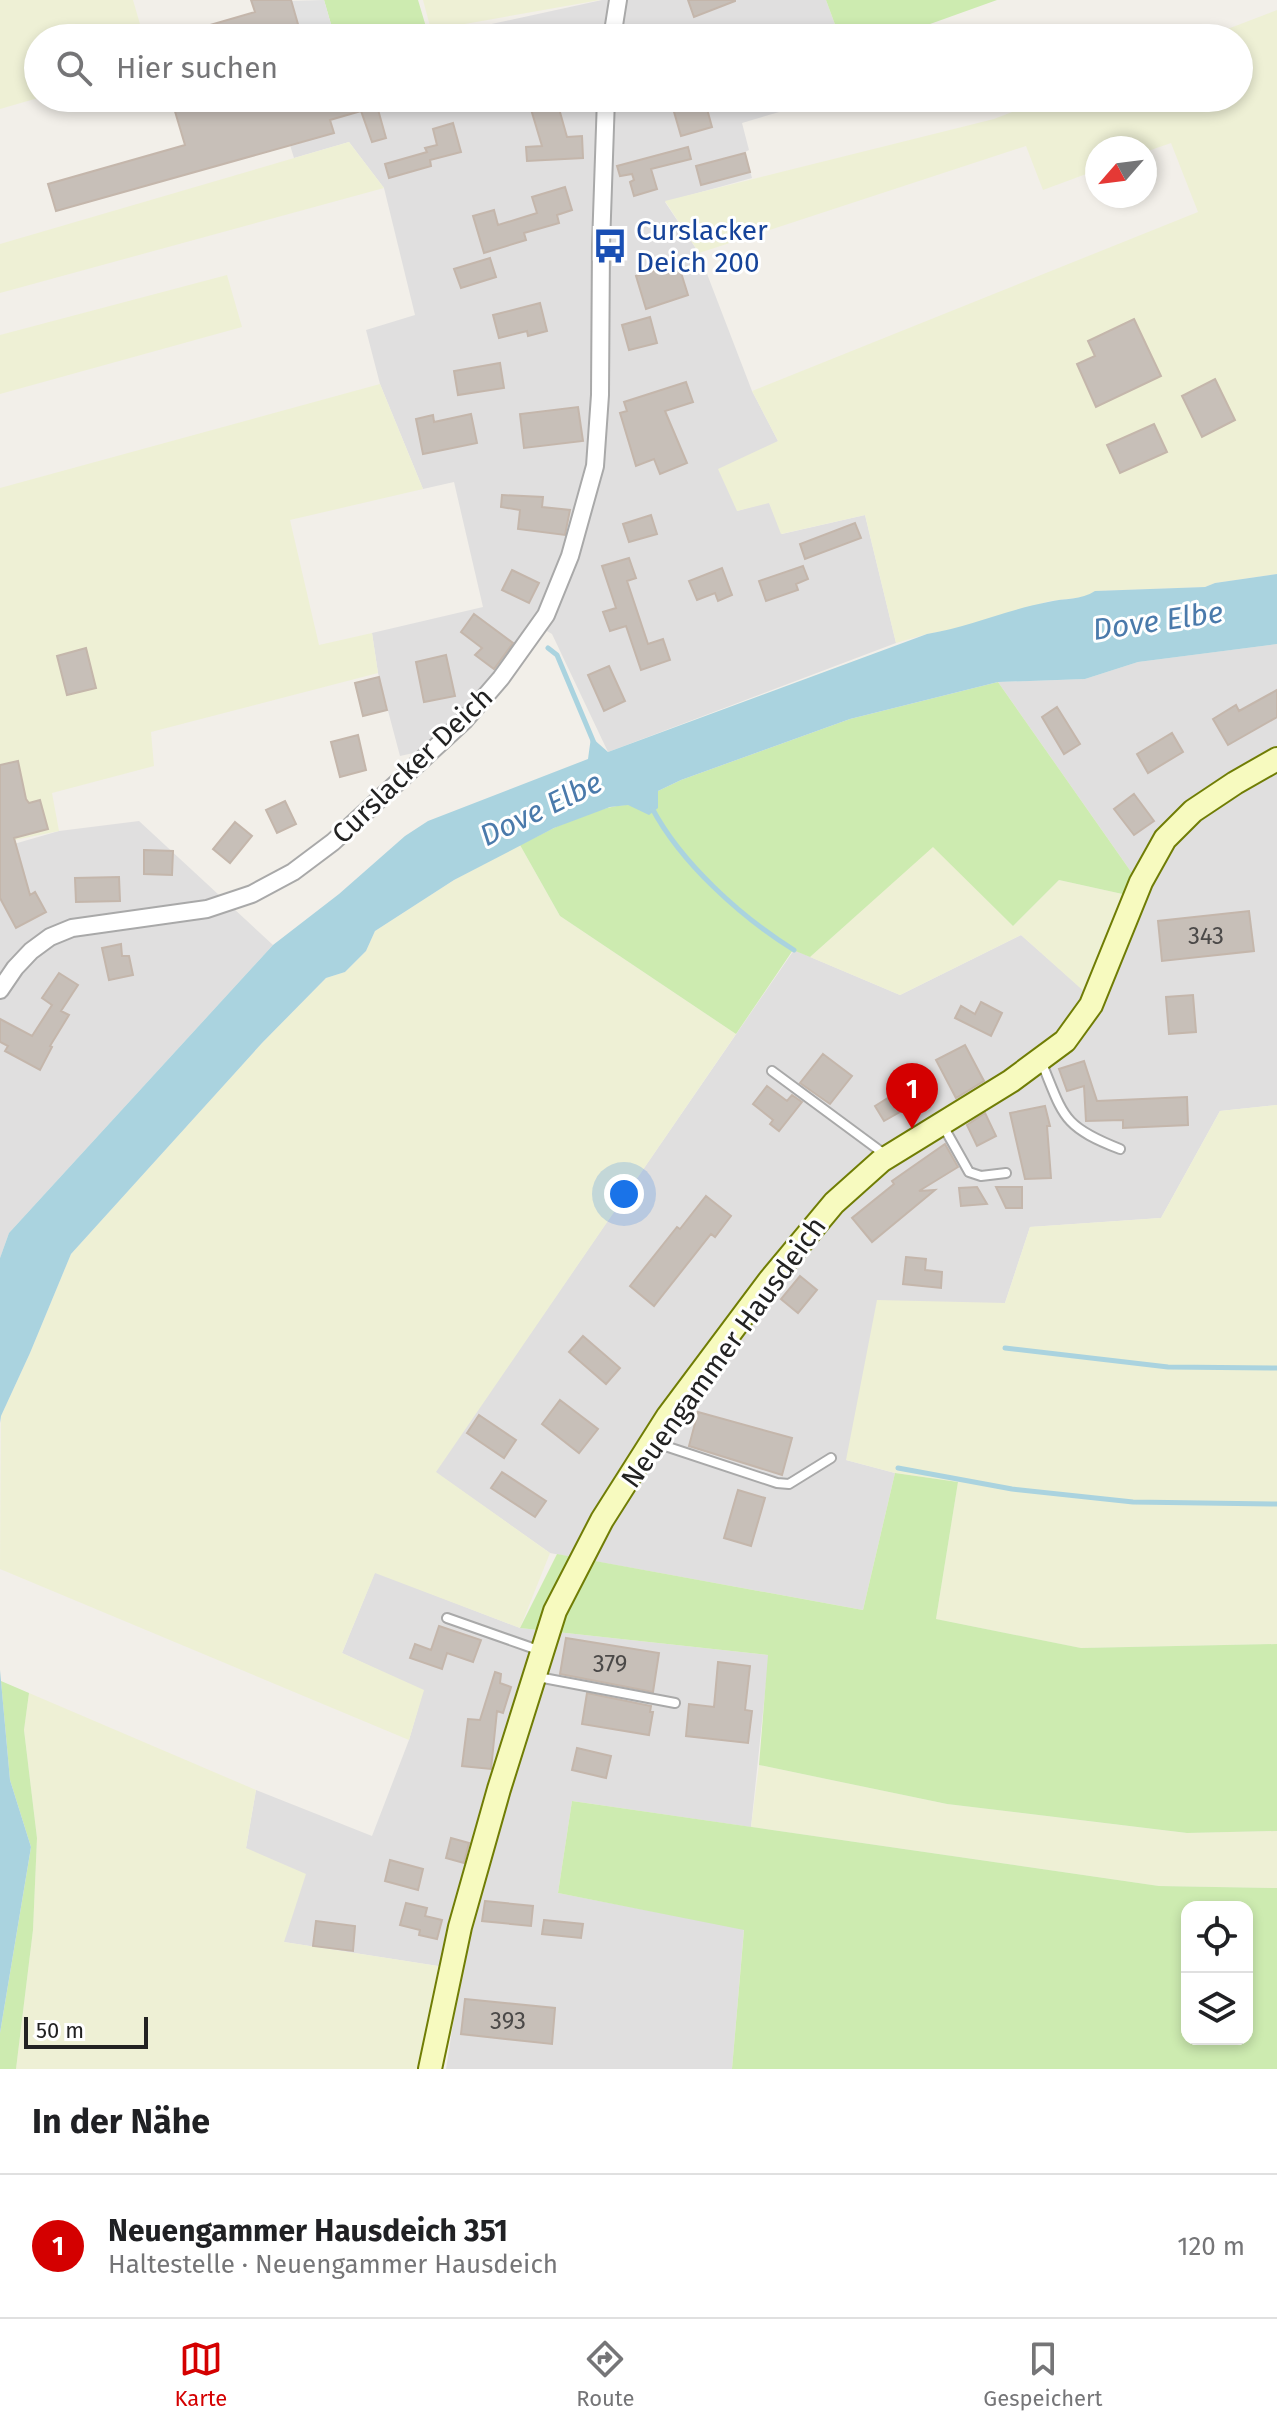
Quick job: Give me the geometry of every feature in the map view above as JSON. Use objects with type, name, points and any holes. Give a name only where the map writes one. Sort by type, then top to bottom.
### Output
[{"type":"street","points":[[614,24],[618,0]]},
{"type":"street","name":"Curslacker Deich","points":[[0,990],[31,951],[50,937],[72,928],[207,909],[252,894],[293,872],[333,842],[464,721],[501,678],[546,615],[570,556],[595,466],[600,395],[606,112]]},
{"type":"street","name":"Neuengammer Hausdeich","points":[[430,2069],[460,1927],[555,1611],[602,1520],[652,1442],[778,1270],[834,1203],[888,1157],[1041,1060],[1065,1041],[1091,1005],[1141,882],[1165,839],[1193,811],[1277,759]]},
{"type":"lane","points":[[1041,1060],[1063,1116],[1088,1137],[1120,1149]]},
{"type":"lane","points":[[772,1071],[888,1157]]},
{"type":"lane","points":[[942,1123],[969,1172],[981,1176],[1006,1173]]},
{"type":"lane","points":[[652,1442],[777,1483],[789,1484],[831,1458]]},
{"type":"lane","points":[[447,1618],[543,1652]]},
{"type":"lane","points":[[535,1677],[675,1703]]},
{"type":"shaded area","points":[[324,0],[331,24],[298,24],[291,1]]},
{"type":"shaded area","points":[[602,0],[826,0],[835,24],[491,24]]},
{"type":"shaded area","points":[[280,112],[779,112],[742,123],[752,178],[665,202],[699,253],[752,391],[778,441],[737,511],[769,502],[782,534],[865,515],[896,643],[608,752],[552,634],[530,621],[494,677],[459,716],[418,752],[400,756],[378,673],[372,633],[483,607],[454,482],[423,489],[380,384],[366,330],[415,315],[384,188],[349,142],[294,158]]},
{"type":"shaded area","points":[[1277,644],[1277,1105],[1220,1111],[1161,1218],[1030,1227],[1005,1303],[846,1460],[895,1473],[863,1610],[550,1553],[435,1472],[794,950],[900,995],[1021,935],[1088,994],[1134,876],[998,682],[1085,679],[1138,662]]},
{"type":"shaded area","points":[[139,821],[273,945],[9,1233],[0,1258],[0,848],[59,831]]},
{"type":"shaded area","points":[[375,1572],[520,1628],[769,1655],[751,1827],[572,1801],[558,1893],[744,1929],[732,2069],[446,2069],[462,1966],[438,1966],[284,1942],[246,1848],[256,1790],[372,1836],[409,1740],[423,1691],[342,1653]]},
{"type":"green space","points":[[0,0],[133,0],[140,24],[24,24],[24,102],[0,109]]},
{"type":"green space","points":[[324,0],[418,0],[425,24],[331,24]]},
{"type":"green space","points":[[423,0],[600,0],[465,24],[429,24]]},
{"type":"green space","points":[[826,0],[997,0],[930,24],[835,24]]},
{"type":"green space","points":[[1277,10],[1277,574],[1205,587],[1096,591],[1085,597],[1050,601],[896,643],[865,515],[781,534],[769,503],[737,511],[718,469],[778,441],[752,391],[1198,212],[1171,143],[1157,148],[1157,136],[1085,136],[1085,174],[1043,190],[1026,146],[699,253],[665,201],[1012,112],[1253,112],[1253,24],[1240,24]]},
{"type":"green space","points":[[349,142],[384,188],[0,293],[0,244]]},
{"type":"green space","points":[[227,275],[242,327],[0,394],[0,335]]},
{"type":"green space","points":[[380,384],[423,489],[290,520],[319,645],[372,633],[378,673],[151,732],[154,766],[52,793],[59,831],[0,843],[0,488]]},
{"type":"green space","points":[[998,682],[1134,876],[1127,895],[1059,880],[1013,926],[933,847],[810,957],[793,950],[736,1034],[560,916],[520,845],[599,810],[626,805],[658,808],[658,791],[681,780],[850,719]]},
{"type":"green space","points":[[520,845],[560,916],[736,1034],[436,1472],[550,1553],[520,1628],[375,1573],[342,1653],[424,1690],[409,1740],[0,1569],[1,1416],[71,1254],[262,1043],[326,978],[345,972],[366,951],[375,931],[454,880]]},
{"type":"green space","points":[[933,846],[1013,926],[1059,880],[1127,895],[1088,995],[1021,935],[900,995],[810,957]]},
{"type":"green space","points":[[1277,1105],[1277,1644],[1081,1648],[936,1619],[958,1482],[895,1473],[846,1460],[877,1300],[1005,1303],[1030,1227],[1161,1218],[1220,1111]]},
{"type":"green space","points":[[895,1473],[958,1482],[936,1619],[1081,1648],[1277,1644],[1277,1831],[1187,1833],[947,1804],[759,1765],[768,1655],[520,1628],[557,1554],[863,1610]]},
{"type":"green space","points":[[1,1681],[29,1693],[24,1730],[37,1838],[33,1930],[16,2069],[0,2069],[0,2033],[31,1847],[10,1780]]},
{"type":"green space","points":[[29,1693],[256,1790],[246,1848],[306,1874],[284,1942],[438,1966],[421,2069],[16,2069],[33,1930],[37,1838],[24,1730]]},
{"type":"green space","points":[[759,1765],[947,1804],[1186,1833],[1277,1831],[1277,1888],[1159,1886],[751,1827]]},
{"type":"green space","points":[[572,1801],[1159,1886],[1277,1888],[1277,2069],[732,2069],[744,1930],[558,1893]]},
{"type":"water","name":"Dove Elbe","points":[[1277,574],[1277,644],[1138,662],[1085,679],[998,682],[850,719],[681,780],[658,791],[658,808],[649,815],[628,805],[610,807],[554,828],[454,880],[375,931],[366,951],[345,972],[326,978],[262,1043],[71,1254],[0,1423],[0,1258],[9,1233],[273,945],[339,894],[405,836],[428,821],[588,759],[591,737],[608,752],[927,634],[1095,591],[1205,587]]},
{"type":"water","points":[[0,1670],[10,1780],[31,1847],[0,2033]]},
{"type":"building","points":[[251,0],[291,0],[298,24],[214,24],[255,12]]},
{"type":"building","points":[[688,0],[735,0],[735,1],[694,17]]},
{"type":"building","points":[[175,112],[358,112],[330,120],[334,133],[56,211],[48,184],[185,145]]},
{"type":"building","points":[[361,112],[379,112],[386,138],[372,142]]},
{"type":"building","points":[[532,112],[560,112],[567,137],[582,136],[583,158],[527,161],[526,147],[542,146]]},
{"type":"building","points":[[674,112],[708,112],[712,127],[681,136]]},
{"type":"building","points":[[453,123],[461,152],[430,160],[431,166],[389,178],[385,164],[427,152],[425,148],[437,145],[433,129]]},
{"type":"building","points":[[688,147],[691,159],[651,169],[657,189],[634,196],[630,182],[634,180],[632,174],[620,176],[617,166]]},
{"type":"building","points":[[745,153],[750,172],[701,185],[696,166]]},
{"type":"building","points":[[565,187],[572,210],[557,215],[559,223],[524,233],[526,240],[484,253],[473,216],[494,210],[498,225],[537,213],[532,197]]},
{"type":"building","points":[[490,258],[496,277],[461,288],[454,269]]},
{"type":"building","points":[[678,263],[688,295],[646,309],[636,276]]},
{"type":"building","points":[[540,303],[547,331],[528,336],[527,331],[499,338],[493,315]]},
{"type":"building","points":[[650,317],[657,343],[629,350],[622,325]]},
{"type":"building","points":[[1134,319],[1161,376],[1096,407],[1077,364],[1095,356],[1088,341]]},
{"type":"building","points":[[500,363],[504,388],[458,395],[454,371]]},
{"type":"building","points":[[1215,379],[1235,420],[1202,437],[1182,396]]},
{"type":"building","points":[[686,382],[693,402],[665,411],[687,463],[660,474],[654,459],[636,466],[620,413],[627,411],[624,402]]},
{"type":"building","points":[[578,407],[583,441],[524,448],[520,414]]},
{"type":"building","points":[[471,414],[477,443],[423,454],[416,419],[433,415],[434,422]]},
{"type":"building","points":[[1154,424],[1167,452],[1120,473],[1107,445]]},
{"type":"building","points":[[502,495],[543,497],[542,507],[570,510],[565,535],[518,529],[520,510],[501,507]]},
{"type":"building","points":[[651,515],[657,534],[629,542],[623,524]]},
{"type":"building","points":[[855,523],[861,538],[805,559],[800,544]]},
{"type":"building","points":[[629,558],[636,578],[627,581],[648,644],[663,639],[670,660],[641,670],[626,626],[610,631],[603,612],[616,608],[602,566]]},
{"type":"building","points":[[803,566],[808,579],[796,584],[798,590],[766,601],[759,581]]},
{"type":"building","points":[[722,568],[732,595],[718,601],[715,593],[697,600],[689,581]]},
{"type":"building","points":[[512,570],[539,583],[529,603],[502,590]]},
{"type":"building","points":[[474,614],[513,643],[494,669],[475,655],[482,648],[461,632]]},
{"type":"building","points":[[86,648],[96,688],[67,695],[57,656]]},
{"type":"building","points":[[446,655],[455,696],[424,702],[416,662]]},
{"type":"building","points":[[609,666],[625,701],[604,711],[588,675]]},
{"type":"building","points":[[379,677],[387,710],[363,716],[355,683]]},
{"type":"building","points":[[1277,690],[1277,717],[1228,745],[1213,719],[1236,705],[1239,711]]},
{"type":"building","points":[[1057,707],[1080,744],[1064,754],[1042,717]]},
{"type":"building","points":[[1172,733],[1183,752],[1148,773],[1137,754]]},
{"type":"building","points":[[358,735],[366,770],[340,777],[331,742]]},
{"type":"building","points":[[18,761],[26,799],[29,803],[40,800],[48,829],[14,838],[30,895],[35,892],[46,912],[16,928],[0,898],[0,765]]},
{"type":"building","points":[[1134,794],[1154,821],[1134,835],[1114,809]]},
{"type":"building","points":[[285,801],[296,824],[277,833],[266,810]]},
{"type":"building","points":[[235,822],[252,836],[230,863],[213,849]]},
{"type":"building","points":[[144,850],[173,851],[172,875],[144,874]]},
{"type":"building","points":[[119,877],[120,901],[76,902],[75,878]]},
{"type":"building","points":[[1249,911],[1254,951],[1162,961],[1158,921]]},
{"type":"building","points":[[121,944],[122,956],[129,956],[133,975],[109,980],[102,948]]},
{"type":"building","points":[[59,973],[78,985],[61,1011],[69,1015],[40,1070],[5,1051],[8,1046],[0,1042],[0,1019],[32,1036],[52,1005],[42,998]]},
{"type":"building","points":[[1193,995],[1196,1032],[1169,1034],[1166,997]]},
{"type":"building","points":[[981,1002],[1002,1013],[991,1036],[955,1018],[961,1006],[975,1014]]},
{"type":"building","points":[[965,1045],[984,1081],[956,1098],[936,1060]]},
{"type":"building","points":[[823,1054],[852,1076],[830,1104],[800,1083]]},
{"type":"building","points":[[1084,1061],[1097,1101],[1187,1097],[1188,1125],[1123,1128],[1123,1120],[1086,1121],[1084,1086],[1067,1091],[1059,1069]]},
{"type":"building","points":[[767,1086],[787,1101],[792,1095],[802,1102],[779,1131],[770,1124],[773,1120],[753,1104]]},
{"type":"building","points":[[896,1093],[905,1109],[884,1121],[875,1106]]},
{"type":"building","points":[[1045,1106],[1050,1126],[1047,1126],[1051,1178],[1025,1179],[1010,1113]]},
{"type":"building","points":[[985,1113],[996,1136],[977,1146],[967,1125]]},
{"type":"building","points":[[945,1144],[958,1167],[919,1191],[935,1190],[872,1242],[852,1218],[894,1184],[892,1181]]},
{"type":"building","points":[[977,1187],[987,1204],[961,1206],[959,1188]]},
{"type":"building","points":[[996,1187],[1022,1187],[1022,1208],[1006,1208]]},
{"type":"building","points":[[706,1196],[731,1216],[715,1237],[711,1234],[654,1306],[630,1286]]},
{"type":"building","points":[[906,1257],[926,1259],[925,1270],[942,1272],[941,1288],[903,1284]]},
{"type":"building","points":[[800,1276],[817,1290],[798,1313],[781,1299]]},
{"type":"building","points":[[583,1336],[620,1368],[606,1384],[569,1352]]},
{"type":"building","points":[[560,1400],[598,1429],[579,1453],[542,1424]]},
{"type":"building","points":[[698,1412],[792,1438],[782,1475],[689,1446]]},
{"type":"building","points":[[479,1415],[516,1440],[504,1458],[467,1433]]},
{"type":"building","points":[[502,1472],[546,1501],[535,1517],[491,1488]]},
{"type":"building","points":[[738,1490],[765,1498],[751,1546],[724,1538]]},
{"type":"building","points":[[439,1626],[481,1640],[473,1662],[447,1653],[442,1669],[410,1658],[415,1644],[431,1650]]},
{"type":"building","points":[[566,1638],[659,1653],[653,1692],[560,1674]]},
{"type":"building","points":[[718,1662],[750,1666],[745,1710],[752,1711],[748,1743],[686,1736],[689,1704],[714,1707]]},
{"type":"building","points":[[495,1672],[501,1674],[500,1683],[511,1687],[503,1713],[497,1711],[491,1769],[462,1766],[468,1719],[480,1720]]},
{"type":"building","points":[[587,1693],[651,1706],[650,1712],[653,1712],[649,1735],[582,1724]]},
{"type":"building","points":[[577,1748],[611,1756],[606,1778],[572,1770]]},
{"type":"building","points":[[451,1838],[469,1843],[464,1863],[446,1858]]},
{"type":"building","points":[[390,1860],[423,1869],[418,1890],[385,1881]]},
{"type":"building","points":[[485,1901],[533,1906],[531,1926],[482,1921]]},
{"type":"building","points":[[406,1903],[427,1908],[425,1916],[442,1920],[437,1939],[419,1935],[420,1930],[400,1925]]},
{"type":"building","points":[[544,1920],[583,1924],[581,1938],[542,1934]]},
{"type":"building","points":[[316,1921],[355,1926],[353,1951],[313,1946]]},
{"type":"building","points":[[465,1999],[555,2008],[552,2044],[461,2034]]},
{"type":"waterway","points":[[548,648],[557,655],[594,743]]},
{"type":"waterway","points":[[652,808],[679,849],[714,887],[754,922],[794,950]]},
{"type":"waterway","points":[[1005,1348],[1168,1367],[1277,1368]]},
{"type":"waterway","points":[[898,1468],[1012,1489],[1133,1502],[1277,1504]]},
{"type":"place","name":"Curslacker Deich 200","points":[[610,246]]},
{"type":"place","name":"Neuengammer Hausdeich 351","points":[[912,1129]]}]
